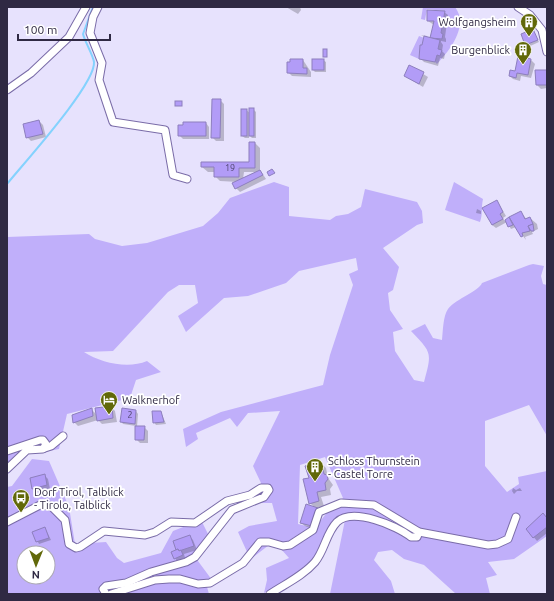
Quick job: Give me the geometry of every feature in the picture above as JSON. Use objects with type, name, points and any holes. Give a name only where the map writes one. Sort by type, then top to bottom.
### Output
[{"type":"street","points":[[7,90],[31,73],[69,37],[86,7]]},
{"type":"street","points":[[98,7],[93,18],[90,33],[102,64],[99,80],[112,122],[165,130],[173,175],[187,179]]},
{"type":"street","points":[[518,7],[530,15],[542,30],[547,52]]},
{"type":"street","points":[[7,469],[27,450],[51,446],[63,436]]},
{"type":"street","points":[[7,451],[40,440],[45,442],[45,448]]},
{"type":"street","points":[[7,522],[40,505],[51,506],[65,520],[68,544],[76,548],[80,547],[104,531],[144,535],[155,532],[171,522],[195,523],[227,501],[250,494],[261,488],[265,487],[270,490],[264,497],[232,510],[195,557],[186,562],[151,572],[126,583],[106,586],[103,589],[106,594]]},
{"type":"street","points":[[111,594],[155,580],[180,579],[198,584],[210,583],[244,563],[260,542],[287,546],[302,538],[313,530],[319,512],[341,503],[361,503],[374,505],[419,532],[493,545],[502,543],[508,539],[516,517]]},
{"type":"street","points":[[270,594],[311,566],[319,556],[336,523],[344,518],[354,517],[371,519],[400,529],[411,537],[417,537],[419,532]]},
{"type":"shaded area","points":[[423,7],[455,7],[460,16],[460,25],[456,38],[437,64],[435,62],[437,55],[440,56],[442,50],[438,49],[440,40],[437,40],[437,38],[442,38],[443,34],[441,33],[445,11],[427,9],[425,20],[421,19]]},
{"type":"shaded area","points":[[419,36],[424,38],[422,45],[420,45],[419,59],[410,55]]},
{"type":"shaded area","points":[[274,182],[289,187],[289,216],[330,220],[336,216],[348,214],[361,207],[365,189],[417,202],[422,211],[423,223],[417,225],[383,248],[399,267],[393,290],[388,293],[390,310],[403,329],[393,332],[395,351],[414,380],[424,382],[429,358],[423,344],[411,331],[425,324],[433,338],[442,340],[444,320],[448,309],[482,283],[529,265],[533,264],[544,266],[541,276],[543,284],[547,285],[547,436],[529,405],[485,421],[485,466],[507,492],[519,484],[518,477],[547,471],[547,536],[514,559],[488,562],[497,575],[486,578],[490,594],[456,594],[424,565],[404,559],[392,550],[378,552],[374,560],[391,581],[395,594],[330,594],[345,520],[337,519],[316,556],[298,573],[264,593],[267,580],[266,568],[289,558],[281,549],[269,545],[252,558],[248,554],[238,532],[249,526],[277,521],[272,503],[258,503],[261,483],[253,466],[280,411],[248,413],[237,427],[230,418],[196,433],[198,439],[186,447],[183,429],[221,412],[323,385],[330,355],[353,285],[349,274],[358,270],[356,258],[299,271],[286,283],[248,296],[224,298],[186,332],[178,316],[198,303],[195,285],[179,285],[168,292],[113,351],[84,352],[98,359],[115,364],[132,365],[147,361],[161,372],[136,380],[130,398],[67,414],[59,449],[28,453],[7,475],[7,237],[89,234],[95,239],[122,246],[147,243],[203,226],[218,213],[230,198]],"holes":[[[325,457],[343,498],[325,515],[315,528],[298,524],[300,465]]]},
{"type":"shaded area","points":[[454,182],[483,199],[480,222],[445,210]]},
{"type":"shaded area","points":[[32,459],[49,461],[69,507],[75,544],[106,542],[117,558],[124,563],[161,553],[173,531],[201,520],[210,538],[195,557],[212,580],[207,587],[209,594],[7,594],[7,487],[12,486]]},
{"type":"building","points":[[427,10],[445,11],[441,33],[443,34],[442,39],[430,38],[434,21],[427,21]]},
{"type":"building","name":"Wolfgangsheim","points":[[533,29],[538,40],[525,45],[521,34]]},
{"type":"building","points":[[424,36],[440,40],[438,49],[442,50],[440,56],[437,55],[435,62],[419,59],[420,45],[422,45]]},
{"type":"building","points":[[323,49],[327,49],[327,57],[323,57]]},
{"type":"building","name":"Burgenblick","points":[[518,56],[531,59],[528,75],[517,73],[516,78],[509,76],[510,70],[515,71]]},
{"type":"building","points":[[290,59],[303,59],[303,68],[307,68],[307,74],[287,73],[287,62],[290,62]]},
{"type":"building","points":[[312,59],[324,59],[324,70],[312,70]]},
{"type":"building","points":[[409,65],[424,72],[419,84],[404,76]]},
{"type":"building","points":[[535,70],[547,70],[547,85],[536,85]]},
{"type":"building","points":[[212,99],[221,99],[220,138],[211,138]]},
{"type":"building","points":[[175,101],[182,101],[182,106],[175,106]]},
{"type":"building","points":[[249,108],[254,108],[254,136],[249,136]]},
{"type":"building","points":[[241,109],[247,109],[247,136],[241,136]]},
{"type":"building","points":[[39,120],[43,134],[26,138],[23,124]]},
{"type":"building","points":[[183,122],[206,122],[206,136],[178,136],[178,125],[183,125]]},
{"type":"building","points":[[249,142],[255,142],[255,168],[239,168],[239,177],[214,177],[214,167],[201,167],[201,162],[249,162]]},
{"type":"building","points":[[272,169],[275,173],[269,176],[267,172]]},
{"type":"building","points":[[260,170],[263,175],[235,189],[232,183]]},
{"type":"building","points":[[497,200],[503,212],[500,214],[503,219],[492,225],[482,208]]},
{"type":"building","points":[[521,211],[525,219],[530,217],[533,224],[528,226],[530,231],[522,233],[523,236],[521,237],[509,217]]},
{"type":"building","points":[[509,217],[513,225],[508,227],[505,220]]},
{"type":"building","points":[[533,224],[534,231],[531,231],[528,226]]},
{"type":"building","points":[[112,406],[113,418],[97,421],[95,408]]},
{"type":"building","points":[[92,408],[93,416],[73,423],[72,415]]},
{"type":"building","points":[[122,408],[136,410],[135,424],[120,422]]},
{"type":"building","points":[[152,411],[161,411],[164,422],[153,423]]},
{"type":"building","points":[[135,426],[145,426],[144,440],[135,440]]},
{"type":"building","name":"Schloss Thurnstein - Castel Torre","points":[[321,462],[324,474],[327,475],[328,479],[325,483],[326,490],[317,492],[319,501],[309,504],[303,479],[309,478],[305,466]]},
{"type":"building","points":[[45,474],[47,485],[32,489],[30,478]]},
{"type":"building","points":[[306,504],[318,508],[312,526],[300,523]]},
{"type":"building","points":[[543,513],[547,518],[547,527],[533,538],[526,529]]},
{"type":"building","points":[[45,527],[49,538],[36,542],[32,532]]},
{"type":"building","points":[[190,535],[194,546],[179,551],[178,549],[176,550],[173,541]]},
{"type":"building","points":[[178,549],[179,551],[181,550],[183,555],[174,559],[171,552]]},
{"type":"waterway","points":[[7,184],[57,124],[84,88],[94,62],[83,34],[93,7]]},
{"type":"place","name":"Wolfgangsheim","points":[[529,37]]},
{"type":"place","name":"Burgenblick","points":[[523,65]]},
{"type":"place","name":"Walknerhof","points":[[109,415]]},
{"type":"place","name":"Schloss Thurnstein - Castel Torre","points":[[315,482]]},
{"type":"place","name":"Dorf Tirol, Talblick - Tirolo, Talblick","points":[[21,513]]}]
